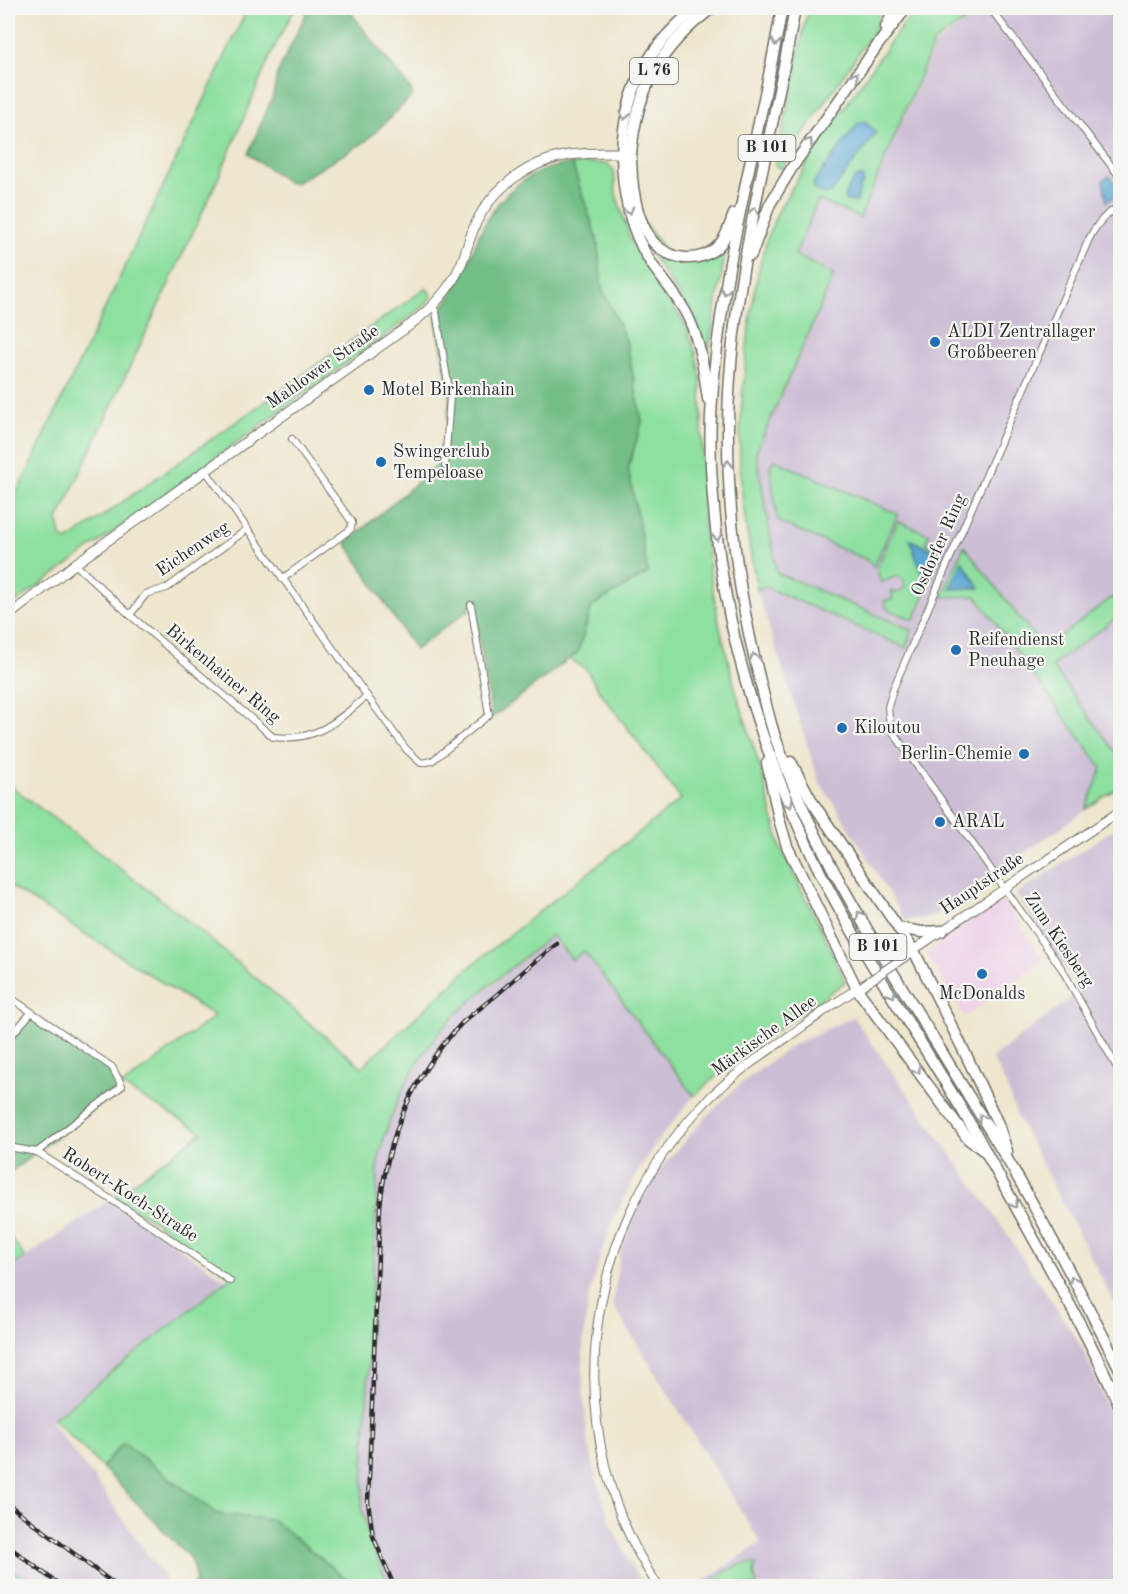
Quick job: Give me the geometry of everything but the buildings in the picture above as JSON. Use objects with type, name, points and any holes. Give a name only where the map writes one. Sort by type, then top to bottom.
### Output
[{"type":"main road","name":"L 76","points":[[626,153],[622,129],[629,100],[642,69],[658,45],[684,17],[697,8]]},
{"type":"main road","name":"L 76","points":[[626,153],[640,104],[654,70],[668,48],[694,21],[712,8]]},
{"type":"main road","name":"B 101","points":[[782,8],[770,76],[743,192],[720,320],[711,416],[711,484],[723,584],[734,638],[766,751],[822,876],[974,1129],[1082,1325],[1120,1407]]},
{"type":"main road","name":"B 101","points":[[795,8],[739,289],[730,372],[728,481],[738,584],[746,626],[777,745],[799,798],[835,870],[879,949],[1012,1168],[1120,1369]]},
{"type":"main road","points":[[877,46],[890,19],[892,8]]},
{"type":"main road","points":[[739,289],[776,192],[804,149],[906,8]]},
{"type":"main road","points":[[626,153],[644,228],[658,248],[673,256],[690,258],[703,255],[720,244],[726,235],[743,192]]},
{"type":"main road","points":[[626,153],[623,186],[630,218],[653,266],[678,297],[689,319],[705,367],[711,416]]},
{"type":"main road","name":"Mahlower Straße","points":[[8,616],[75,564],[410,326],[433,307],[456,276],[477,221],[501,189],[528,169],[552,158],[571,154],[626,153]]},
{"type":"main road","points":[[769,714],[813,803],[898,928],[911,952],[968,1059],[998,1124],[1012,1168]]},
{"type":"main road","points":[[766,751],[774,797],[787,846],[860,987],[968,1139],[985,1152]]},
{"type":"main road","points":[[898,928],[917,932],[942,931]]},
{"type":"street","points":[[990,8],[1120,177]]},
{"type":"street","name":"Osdorfer Ring","points":[[1005,888],[890,728],[888,707],[893,689],[1089,239],[1104,216],[1120,207]]},
{"type":"street","points":[[433,307],[436,312],[450,396],[445,466]]},
{"type":"street","points":[[282,579],[351,529],[352,522],[292,439]]},
{"type":"street","points":[[206,471],[246,530],[367,696],[406,748],[421,763],[432,760],[489,715],[471,605]]},
{"type":"street","name":"Eichenweg","points":[[130,615],[146,594],[167,588],[246,530]]},
{"type":"street","name":"Birkenhainer Ring","points":[[75,564],[130,615],[273,736],[294,737],[328,728],[367,696]]},
{"type":"street","name":"Hauptstraße","points":[[860,987],[1120,811]]},
{"type":"street","name":"Zum Kiesberg","points":[[1005,888],[1074,988],[1120,1073]]},
{"type":"street","name":"Märkische Allee","points":[[658,1587],[644,1567],[621,1519],[599,1440],[594,1384],[596,1345],[601,1300],[621,1231],[649,1173],[697,1110],[757,1058],[860,987]]},
{"type":"street","points":[[8,996],[112,1067],[122,1086],[37,1152]]},
{"type":"street","points":[[8,1039],[31,1013]]},
{"type":"street","name":"Robert-Koch-Straße","points":[[8,1147],[37,1152],[149,1224],[222,1273],[230,1281]]},
{"type":"shaded area","points":[[985,8],[1120,8],[1120,786],[933,917],[905,920],[836,806],[820,784],[757,590],[777,573],[756,452],[834,275],[795,255],[818,199],[860,217],[935,44]]},
{"type":"shaded area","points":[[1120,825],[1120,1313],[1017,1116],[1006,1085],[992,1058],[1080,991],[1016,894]]},
{"type":"shaded area","points":[[999,901],[1004,901],[1044,960],[965,1017],[927,955],[929,951],[962,926]]},
{"type":"shaded area","points":[[553,935],[584,950],[694,1096],[655,1144],[636,1174],[614,1218],[588,1300],[583,1343],[587,1436],[596,1478],[611,1524],[644,1586],[389,1586],[369,1537],[362,1510],[378,1162],[384,1134],[406,1083],[441,1033],[460,1012]]},
{"type":"shaded area","points":[[853,1017],[988,1206],[1082,1347],[1120,1435],[1120,1586],[695,1586],[761,1543],[613,1305],[620,1253],[637,1211],[658,1171],[707,1116],[739,1085],[793,1045]]},
{"type":"shaded area","points":[[110,1200],[226,1280],[50,1421],[93,1477],[170,1586],[35,1586],[8,1567],[8,1269]]},
{"type":"green space","points":[[248,8],[295,8],[272,52],[217,181],[58,520],[61,537],[67,541],[426,288],[432,296],[423,307],[399,325],[8,608],[8,512]]},
{"type":"green space","points":[[309,8],[347,8],[412,91],[412,96],[365,142],[295,183],[289,183],[248,154],[273,96],[277,74]]},
{"type":"green space","points":[[812,8],[879,8],[878,25],[789,154],[782,169],[775,166],[806,18]]},
{"type":"green space","points":[[916,8],[984,8],[934,42],[860,218],[818,200],[795,255],[834,275],[756,452],[777,573],[912,630],[906,648],[764,586],[757,590],[744,514],[740,456],[742,396],[749,329],[758,275],[773,223],[799,176],[878,59]],"holes":[[[859,122],[841,179],[832,192],[814,182]]]},
{"type":"green space","points":[[572,164],[608,164],[614,171],[616,194],[630,238],[643,262],[686,326],[696,354],[701,380],[704,526],[720,628],[781,849],[826,938],[845,982],[735,1060],[694,1096],[584,951],[572,960],[552,935],[471,1001],[431,1043],[398,1100],[378,1162],[362,1510],[369,1537],[389,1586],[355,1586],[273,1520],[217,1514],[124,1443],[102,1467],[53,1419],[231,1277],[154,1221],[113,1198],[202,1132],[122,1086],[215,1016],[8,885],[8,784],[176,911],[362,1067],[472,965],[681,799],[601,693],[586,669],[569,659],[578,652],[592,606],[648,573],[628,468],[642,422],[626,340],[602,288],[597,239]]},
{"type":"green space","points":[[572,164],[597,239],[602,288],[626,340],[642,422],[628,468],[648,573],[592,606],[578,652],[492,718],[474,606],[415,650],[346,543],[441,462],[444,455],[450,396],[436,316],[459,282],[489,216],[508,193],[530,176],[557,166]]},
{"type":"green space","points":[[634,209],[672,260],[727,243],[708,355],[694,318],[643,242]]},
{"type":"green space","points":[[774,460],[898,514],[874,566],[865,559],[781,523],[777,518],[770,466]]},
{"type":"green space","points":[[898,521],[929,534],[926,543],[942,550],[940,552],[911,541],[927,585],[943,550],[914,620],[887,609],[884,601],[893,599],[891,590],[896,593],[902,591],[905,586],[903,579],[896,576],[881,583],[877,568]]},
{"type":"green space","points":[[964,546],[1044,649],[1115,595],[1120,582],[1120,615],[1052,666],[1120,758],[1120,786],[1086,809],[1102,768],[976,596],[942,597]]},
{"type":"green space","points":[[31,1016],[110,1069],[122,1086],[8,1174],[8,1043]]},
{"type":"green space","points":[[8,1234],[25,1257],[8,1269]]},
{"type":"green space","points":[[123,1443],[217,1514],[273,1520],[355,1586],[192,1586],[196,1580],[191,1559],[102,1467]]},
{"type":"green space","points":[[750,1563],[756,1564],[754,1574],[757,1586],[703,1586],[731,1569]]},
{"type":"green space","points":[[8,1567],[35,1586],[8,1586]]},
{"type":"water","points":[[859,122],[866,122],[876,133],[832,192],[824,194],[813,188],[814,182]]},
{"type":"water","points":[[1110,176],[1120,193],[1107,201],[1103,180]]},
{"type":"water","points":[[855,177],[863,177],[857,202],[846,201],[844,196]]},
{"type":"water","points":[[910,540],[941,553],[926,586]]},
{"type":"water","points":[[962,561],[980,588],[950,589]]},
{"type":"railway","points":[[394,1586],[373,1536],[368,1502],[380,1207],[389,1156],[405,1108],[416,1085],[445,1043],[462,1023],[557,944]]},
{"type":"railway","points":[[8,1504],[117,1586]]},
{"type":"railway","points":[[8,1546],[61,1586]]},
{"type":"place","name":"ALDI Zentrallager Großbeeren","points":[[935,342]]},
{"type":"place","name":"Motel Birkenhain","points":[[369,390]]},
{"type":"place","name":"Swingerclub Tempeloase","points":[[381,462]]},
{"type":"place","name":"Reifendienst Pneuhage","points":[[956,650]]},
{"type":"place","name":"Kiloutou","points":[[842,728]]},
{"type":"place","name":"Berlin-Chemie","points":[[1024,754]]},
{"type":"place","name":"ARAL","points":[[940,822]]},
{"type":"place","name":"McDonalds","points":[[982,974]]}]
